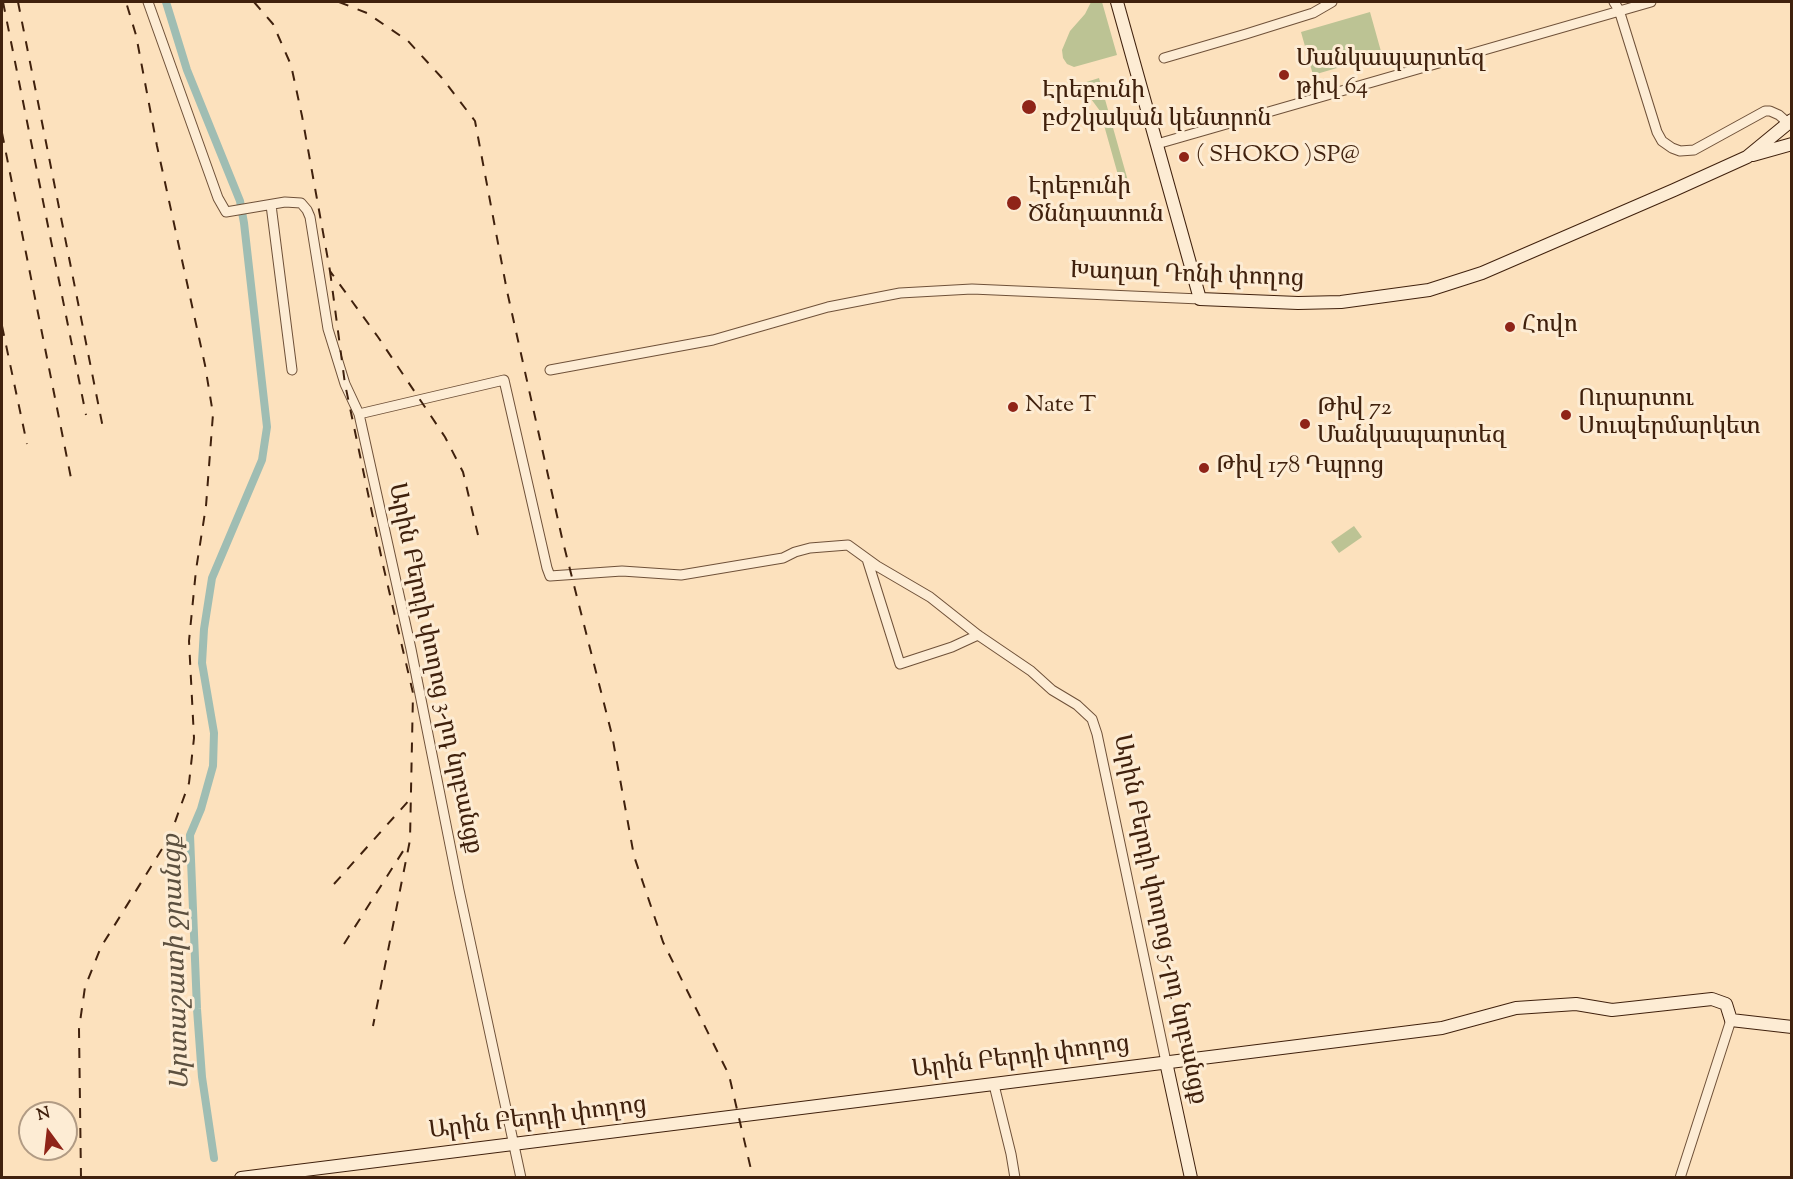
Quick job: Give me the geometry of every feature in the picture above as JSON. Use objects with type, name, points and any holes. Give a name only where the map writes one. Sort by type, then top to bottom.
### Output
[{"type":"street","name":"Արին Բերդի փողոց 3-րդ նրբանցք","points":[[148,2],[218,198],[226,212],[285,202],[301,203],[308,210],[328,329],[345,384],[359,414],[411,649],[461,900],[521,1178]]},
{"type":"street","points":[[1117,2],[1200,299]]},
{"type":"street","points":[[1164,58],[1313,13],[1332,2]]},
{"type":"street","points":[[1157,144],[1617,6],[1651,2]]},
{"type":"street","points":[[1617,6],[1657,132],[1662,141],[1672,148],[1680,151],[1694,150],[1765,111],[1770,111],[1790,121]]},
{"type":"street","name":"Խաղաղ Դոնի փողոց","points":[[550,370],[713,340],[828,308],[900,293],[972,289],[1298,303],[1369,299],[1428,290],[1482,273],[1747,157],[1790,121]]},
{"type":"street","points":[[1747,157],[1791,144]]},
{"type":"street","points":[[271,205],[292,370]]},
{"type":"street","name":"Արին Բերդի փողոց 5-րդ նրբանցք","points":[[359,414],[504,380],[550,576],[622,571],[681,575],[783,558],[810,548],[848,545],[877,566],[930,597],[978,635],[1031,671],[1052,690],[1077,705],[1092,719],[1097,734],[1191,1178]]},
{"type":"street","points":[[867,559],[900,664],[952,647],[978,635]]},
{"type":"street","name":"Արին Բերդի փողոց","points":[[241,1178],[1442,1028],[1516,1008],[1543,1005],[1576,1004],[1612,1010],[1712,999],[1726,1004],[1731,1020]]},
{"type":"street","points":[[1680,1178],[1731,1020],[1791,1027]]},
{"type":"street","points":[[994,1085],[1015,1178]]},
{"type":"green space","points":[[1091,2],[1102,2],[1117,55],[1074,67],[1067,64],[1062,50],[1070,31],[1085,14]]},
{"type":"green space","points":[[1370,12],[1382,55],[1313,75],[1301,32]]},
{"type":"green space","points":[[1099,78],[1128,181],[1120,182],[1100,111],[1080,84]]},
{"type":"green space","points":[[1354,526],[1362,537],[1339,553],[1331,542]]},
{"type":"waterway","name":"Արտաշատի ջրանցք","points":[[166,2],[187,70],[240,201],[267,427],[262,460],[212,578],[204,629],[202,663],[214,733],[213,766],[201,809],[190,835],[202,1077],[214,1158]]},
{"type":"railway","points":[[3,2],[86,415]]},
{"type":"railway","points":[[18,2],[103,428]]},
{"type":"railway","points":[[81,1178],[79,1029],[85,987],[101,947],[170,836],[189,783],[194,738],[189,641],[196,570],[206,506],[213,414],[205,365],[157,146],[136,35],[126,2]]},
{"type":"railway","points":[[254,2],[273,24],[291,65],[330,271],[378,337],[445,437],[463,472],[478,535]]},
{"type":"railway","points":[[339,2],[367,13],[408,41],[442,78],[475,121],[507,291],[562,538],[612,735],[634,856],[663,942],[729,1075],[753,1178]]},
{"type":"railway","points":[[2,133],[71,478]]},
{"type":"railway","points":[[330,271],[345,384],[413,693],[410,840],[373,1026]]},
{"type":"railway","points":[[2,326],[27,444]]},
{"type":"railway","points":[[334,884],[412,797]]},
{"type":"railway","points":[[344,944],[405,848]]},
{"type":"place","name":"Մանկապարտեզ թիվ 64","points":[[1284,75]]},
{"type":"place","name":"Էրեբունի բժշկական կենտրոն","points":[[1029,107]]},
{"type":"place","name":"( SHOKO )SP@","points":[[1184,157]]},
{"type":"place","name":"Էրեբունի Ծննդատուն","points":[[1014,203]]},
{"type":"place","name":"Հովո","points":[[1510,327]]},
{"type":"place","name":"Nate T","points":[[1013,407]]},
{"type":"place","name":"Ուրարտու Սուպերմարկետ","points":[[1566,415]]},
{"type":"place","name":"Թիվ 72 Մանկապարտեզ","points":[[1305,424]]},
{"type":"place","name":"Թիվ 178 Դպրոց","points":[[1204,468]]}]
